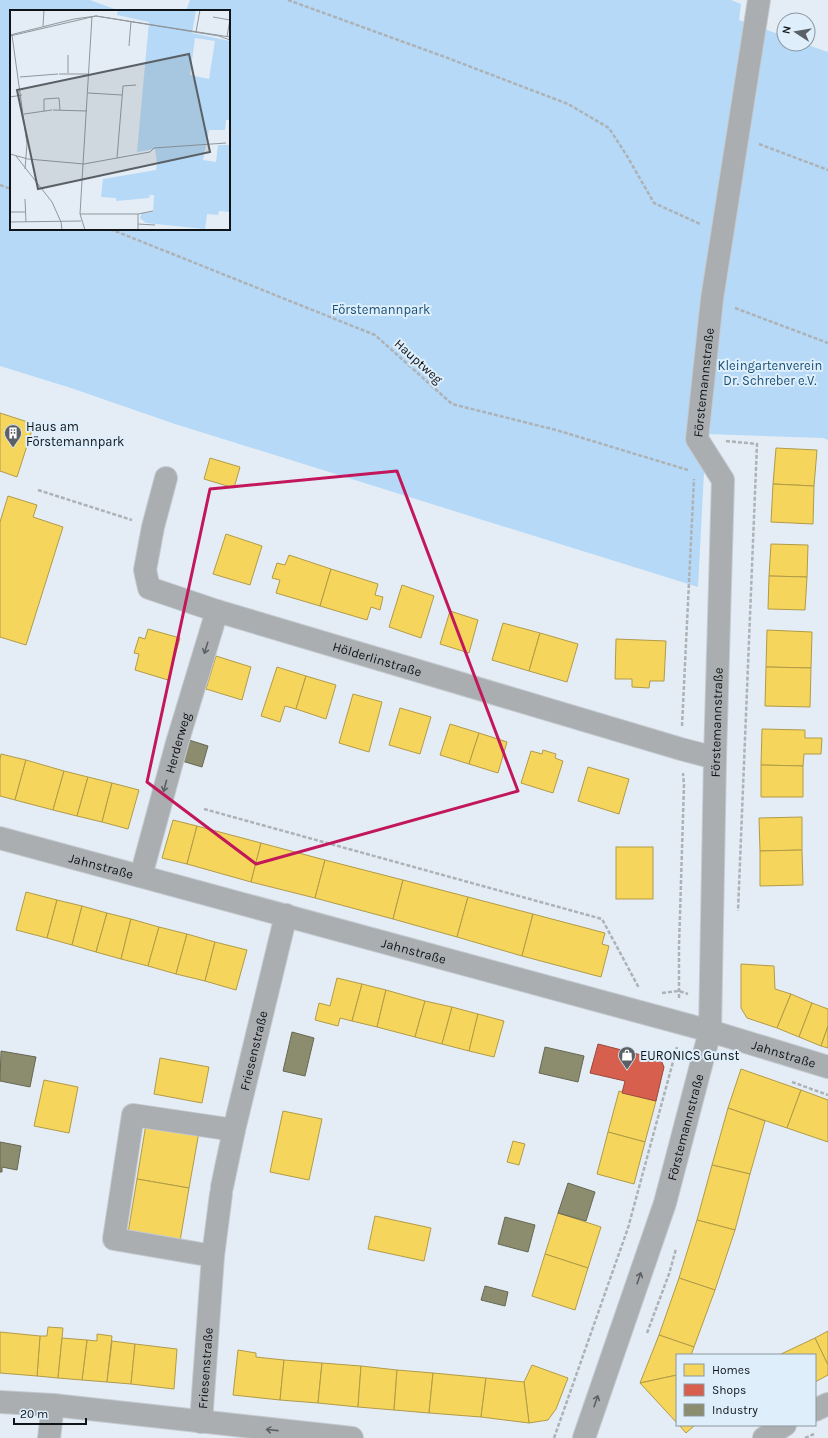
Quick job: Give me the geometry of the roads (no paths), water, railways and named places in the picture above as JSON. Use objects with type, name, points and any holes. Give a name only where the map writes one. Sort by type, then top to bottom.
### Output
[{"type":"street","name":"Förstemannstraße","points":[[584,1438],[665,1203],[710,1031],[715,758],[723,480],[698,439],[712,299],[759,0]]},
{"type":"street","name":"Hölderlinstraße","points":[[166,478],[153,527],[145,570],[148,588],[217,611],[715,758]]},
{"type":"street","name":"Herderweg","points":[[141,876],[177,743],[217,611]]},
{"type":"street","name":"Jahnstraße","points":[[0,838],[710,1031],[828,1066]]},
{"type":"street","name":"Friesenstraße","points":[[201,1422],[213,1256],[222,1191],[234,1130],[286,915]]},
{"type":"street","points":[[213,1256],[114,1239],[133,1115],[234,1130]]},
{"type":"street","points":[[0,1402],[53,1406],[352,1438]]},
{"type":"street","points":[[816,1410],[828,1404]]},
{"type":"street","points":[[49,1438],[53,1406]]},
{"type":"street","points":[[764,1438],[783,1426]]},
{"type":"place","name":"Haus am Förstemannpark","points":[[13,448]]},
{"type":"place","name":"EURONICS Gunst","points":[[627,1070]]},
{"type":"park label","name":"Förstemannpark","points":[[381,309]]},
{"type":"park label","name":"Kleingartenverein Dr. Schreber e.V.","points":[[770,372]]}]
